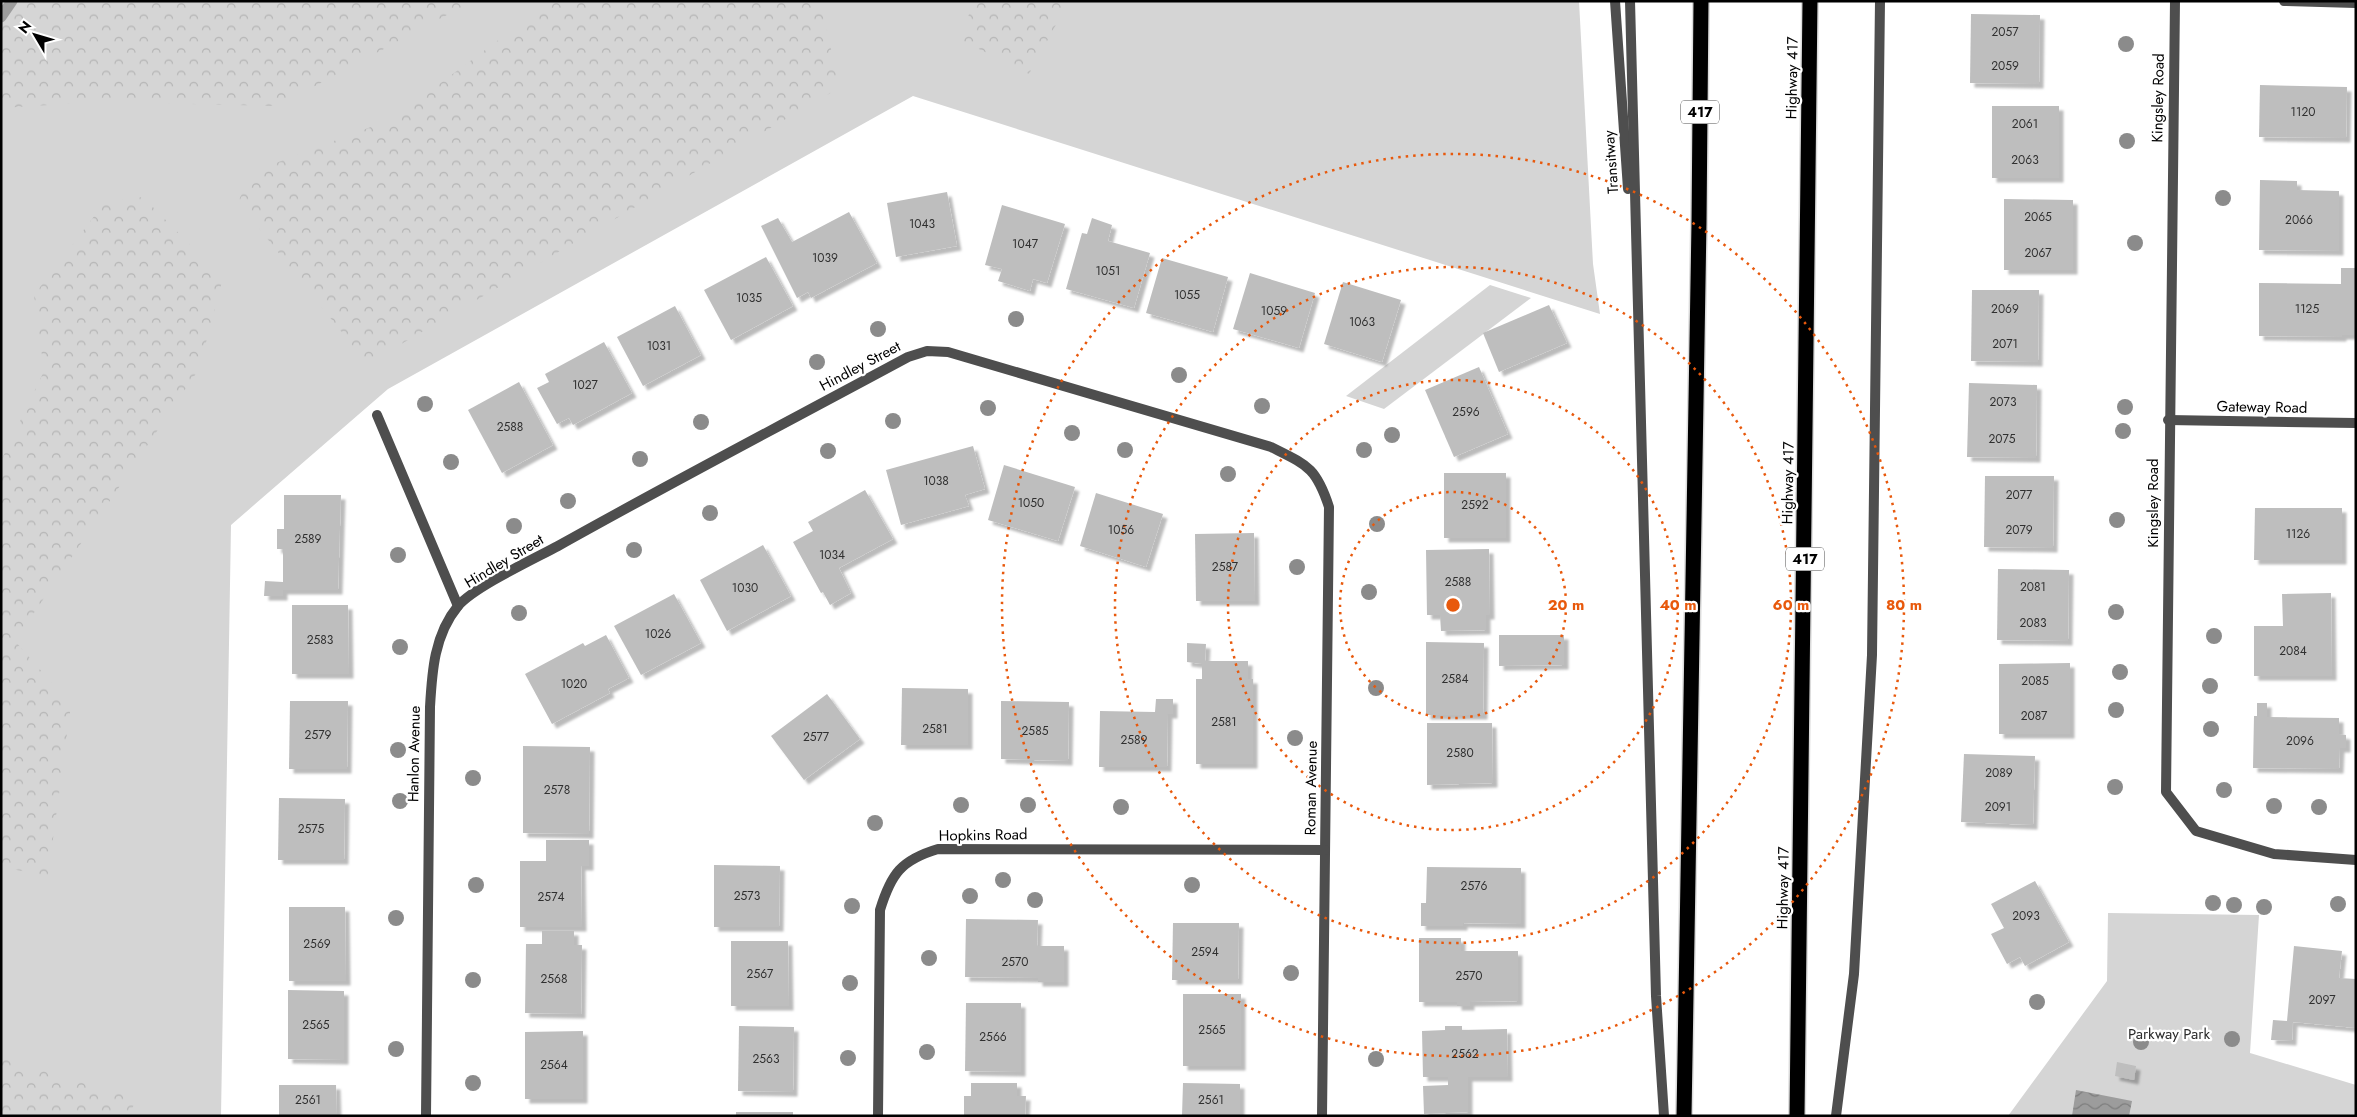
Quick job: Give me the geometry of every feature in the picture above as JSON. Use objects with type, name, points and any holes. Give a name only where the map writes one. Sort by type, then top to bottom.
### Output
[{"type":"highway","name":"417","points":[[1684,1116],[1700,223],[1701,1]]},
{"type":"highway","name":"Highway 417","points":[[1797,1116],[1810,1]]},
{"type":"street","name":"Transitway","points":[[1615,1],[1637,320]]},
{"type":"street","points":[[1630,1],[1656,996],[1664,1116]]},
{"type":"street","points":[[1836,1116],[1854,974],[1872,655],[1880,1]]},
{"type":"street","name":"Kingsley Road","points":[[2175,1],[2168,420],[2166,792],[2196,831],[2274,854],[2356,860]]},
{"type":"street","points":[[2284,1],[2356,3]]},
{"type":"street","name":"Hindley Street","points":[[458,606],[484,588],[610,517],[899,362],[927,351],[948,352],[1272,447],[1308,467]]},
{"type":"street","points":[[377,415],[458,606]]},
{"type":"street","name":"Gateway Road","points":[[2168,420],[2356,423]]},
{"type":"street","name":"Roman Avenue","points":[[1308,467],[1321,483],[1329,507],[1322,1116]]},
{"type":"street","name":"Hanlon Avenue","points":[[426,1116],[430,707],[433,659],[443,631],[458,606]]},
{"type":"street","name":"Hopkins Road","points":[[878,1116],[880,910],[887,886],[900,869],[916,856],[938,849],[1325,850]]},
{"type":"green space","points":[[1,1],[1579,1],[1593,264],[1600,314],[913,96],[388,389],[231,525],[221,1116],[1,1116]]},
{"type":"green space","points":[[1,1],[473,1],[278,106],[98,102],[1,108]]},
{"type":"green space","points":[[551,1],[821,1],[839,88],[367,364],[238,202],[252,172],[392,119]]},
{"type":"green space","points":[[973,1],[1069,1],[1029,74],[961,40]]},
{"type":"green space","points":[[143,197],[223,278],[199,369],[15,641],[71,705],[48,876],[1,867],[1,461],[44,371],[34,295],[105,202]]},
{"type":"green space","points":[[1490,285],[1531,298],[1384,409],[1346,396]]},
{"type":"green space","name":"Parkway Park","points":[[2108,913],[2259,915],[2250,1053],[2356,1085],[2356,1116],[2008,1116],[2107,981]]},
{"type":"green space","points":[[1,1058],[137,1099],[128,1116],[1,1116]]},
{"type":"water","points":[[2076,1090],[2132,1101],[2129,1116],[2072,1116]]},
{"type":"building","points":[[1971,14],[2040,15],[2039,84],[1970,83]]},
{"type":"building","points":[[2260,85],[2347,87],[2346,138],[2259,137]]},
{"type":"building","points":[[1992,106],[2059,106],[2059,178],[1992,178]]},
{"type":"building","points":[[2260,180],[2297,181],[2297,190],[2339,191],[2339,251],[2259,250]]},
{"type":"building","points":[[947,192],[957,246],[896,257],[887,203]]},
{"type":"building","points":[[2004,199],[2073,200],[2073,270],[2004,270]]},
{"type":"building","points":[[1002,205],[1065,224],[1047,283],[1033,279],[1030,291],[998,281],[1002,269],[985,265]]},
{"type":"building","points":[[849,212],[877,263],[811,298],[808,292],[797,298],[761,226],[778,218],[792,242]]},
{"type":"building","points":[[1092,218],[1112,225],[1108,241],[1150,253],[1134,308],[1066,289],[1082,233],[1087,234]]},
{"type":"building","points":[[766,257],[793,306],[731,340],[704,290]]},
{"type":"building","points":[[1162,258],[1228,277],[1213,332],[1146,313]]},
{"type":"building","points":[[2341,268],[2356,268],[2356,335],[2342,335],[2342,337],[2259,336],[2259,283],[2341,284]]},
{"type":"building","points":[[1250,273],[1315,293],[1299,348],[1233,329]]},
{"type":"building","points":[[1343,282],[1401,300],[1382,362],[1324,344]]},
{"type":"building","points":[[1972,290],[2039,290],[2038,362],[1971,361]]},
{"type":"building","points":[[1549,305],[1567,343],[1499,372],[1483,333]]},
{"type":"building","points":[[675,306],[701,355],[643,386],[617,337]]},
{"type":"building","points":[[604,342],[632,393],[573,425],[569,418],[557,424],[537,388],[549,382],[545,374]]},
{"type":"building","points":[[1479,367],[1508,434],[1454,457],[1425,390]]},
{"type":"building","points":[[519,382],[553,445],[502,473],[468,410]]},
{"type":"building","points":[[1969,383],[2037,385],[2036,458],[1967,457]]},
{"type":"building","points":[[973,446],[985,489],[965,495],[969,506],[901,525],[886,470]]},
{"type":"building","points":[[1004,465],[1075,487],[1058,541],[988,520]]},
{"type":"building","points":[[1444,473],[1506,473],[1506,538],[1444,538]]},
{"type":"building","points":[[1985,476],[2054,476],[2053,548],[1984,547]]},
{"type":"building","points":[[865,490],[893,539],[839,568],[851,593],[830,605],[823,592],[821,593],[793,542],[813,531],[808,522]]},
{"type":"building","points":[[1096,493],[1163,514],[1146,567],[1080,546]]},
{"type":"building","points":[[284,495],[341,495],[338,590],[283,590],[283,596],[264,596],[265,581],[283,582],[283,549],[277,549],[277,529],[284,529]]},
{"type":"building","points":[[2255,508],[2342,508],[2342,560],[2254,560]]},
{"type":"building","points":[[1254,533],[1255,601],[1196,601],[1195,534]]},
{"type":"building","points":[[763,545],[791,596],[727,631],[700,580]]},
{"type":"building","points":[[1489,549],[1490,615],[1486,615],[1486,630],[1441,631],[1440,615],[1427,615],[1426,550]]},
{"type":"building","points":[[1998,569],[2069,570],[2068,641],[1997,640]]},
{"type":"building","points":[[2331,593],[2332,676],[2254,676],[2254,626],[2283,626],[2282,594]]},
{"type":"building","points":[[674,594],[701,643],[641,675],[614,626]]},
{"type":"building","points":[[292,605],[348,605],[349,674],[292,674]]},
{"type":"building","points":[[606,635],[629,678],[608,689],[610,693],[552,724],[525,674],[583,643],[585,646]]},
{"type":"building","points":[[1499,635],[1564,635],[1564,665],[1499,666]]},
{"type":"building","points":[[1426,642],[1484,643],[1483,715],[1426,715]]},
{"type":"building","points":[[1187,643],[1206,644],[1205,661],[1248,661],[1248,679],[1253,679],[1253,764],[1196,764],[1196,679],[1202,679],[1202,664],[1187,662]]},
{"type":"building","points":[[2070,663],[2070,734],[1999,734],[1999,664]]},
{"type":"building","points":[[902,688],[968,689],[968,745],[901,745]]},
{"type":"building","points":[[827,694],[860,739],[804,780],[771,736]]},
{"type":"building","points":[[1156,699],[1173,699],[1173,714],[1168,714],[1167,767],[1099,767],[1100,711],[1155,712]]},
{"type":"building","points":[[290,701],[348,701],[347,769],[289,769]]},
{"type":"building","points":[[1001,701],[1069,702],[1068,761],[1001,759]]},
{"type":"building","points":[[2257,703],[2267,703],[2267,717],[2339,718],[2339,734],[2346,735],[2346,748],[2340,748],[2339,769],[2253,768],[2254,716],[2257,716]]},
{"type":"building","points":[[1427,723],[1492,723],[1493,783],[1427,785]]},
{"type":"building","points":[[523,746],[590,747],[589,834],[523,833]]},
{"type":"building","points":[[1964,754],[2035,756],[2033,825],[1961,822]]},
{"type":"building","points":[[279,798],[345,799],[344,860],[278,860]]},
{"type":"building","points":[[546,840],[589,840],[589,866],[581,866],[582,927],[520,927],[520,861],[546,861]]},
{"type":"building","points":[[714,865],[780,866],[779,927],[714,927]]},
{"type":"building","points":[[1427,867],[1521,868],[1521,924],[1463,923],[1463,926],[1421,926],[1421,903],[1426,903]]},
{"type":"building","points":[[2035,881],[2069,942],[2025,966],[2020,957],[2007,964],[1991,934],[2004,928],[1991,904]]},
{"type":"building","points":[[289,907],[345,907],[346,981],[289,981]]},
{"type":"building","points":[[966,919],[1038,920],[1037,946],[1064,946],[1064,982],[1038,982],[1038,978],[965,977]]},
{"type":"building","points":[[1173,923],[1239,923],[1238,980],[1172,980]]},
{"type":"building","points":[[542,931],[574,931],[574,945],[582,945],[581,1014],[525,1013],[526,944],[542,944]]},
{"type":"building","points":[[1419,938],[1461,938],[1461,951],[1518,951],[1518,1001],[1470,1002],[1470,1006],[1457,1006],[1457,1002],[1419,1002]]},
{"type":"building","points":[[731,941],[788,941],[789,1006],[731,1006]]},
{"type":"building","points":[[2294,946],[2342,951],[2339,978],[2356,979],[2356,1028],[2293,1022],[2292,1041],[2271,1040],[2273,1020],[2287,1021]]},
{"type":"building","points":[[288,990],[344,991],[344,1060],[288,1059]]},
{"type":"building","points":[[1183,994],[1241,994],[1241,1066],[1183,1066]]},
{"type":"building","points":[[966,1003],[1021,1003],[1021,1072],[965,1071]]},
{"type":"building","points":[[739,1026],[794,1027],[793,1092],[738,1091]]},
{"type":"building","points":[[1445,1026],[1462,1026],[1462,1030],[1507,1029],[1508,1077],[1468,1077],[1468,1112],[1424,1114],[1423,1086],[1448,1085],[1448,1077],[1423,1077],[1422,1031],[1445,1030]]},
{"type":"building","points":[[583,1031],[583,1099],[525,1099],[525,1032]]},
{"type":"building","points":[[2117,1062],[2136,1066],[2134,1080],[2115,1076]]},
{"type":"building","points":[[971,1083],[1017,1083],[1017,1096],[1026,1096],[1025,1116],[964,1116],[964,1096],[971,1096]]},
{"type":"building","points":[[1183,1083],[1240,1084],[1240,1116],[1182,1116]]},
{"type":"building","points":[[279,1085],[336,1085],[337,1116],[279,1116]]},
{"type":"building","points":[[736,1112],[793,1112],[793,1116],[736,1116]]},
{"type":"waterway","points":[[1,17],[12,1]]}]
